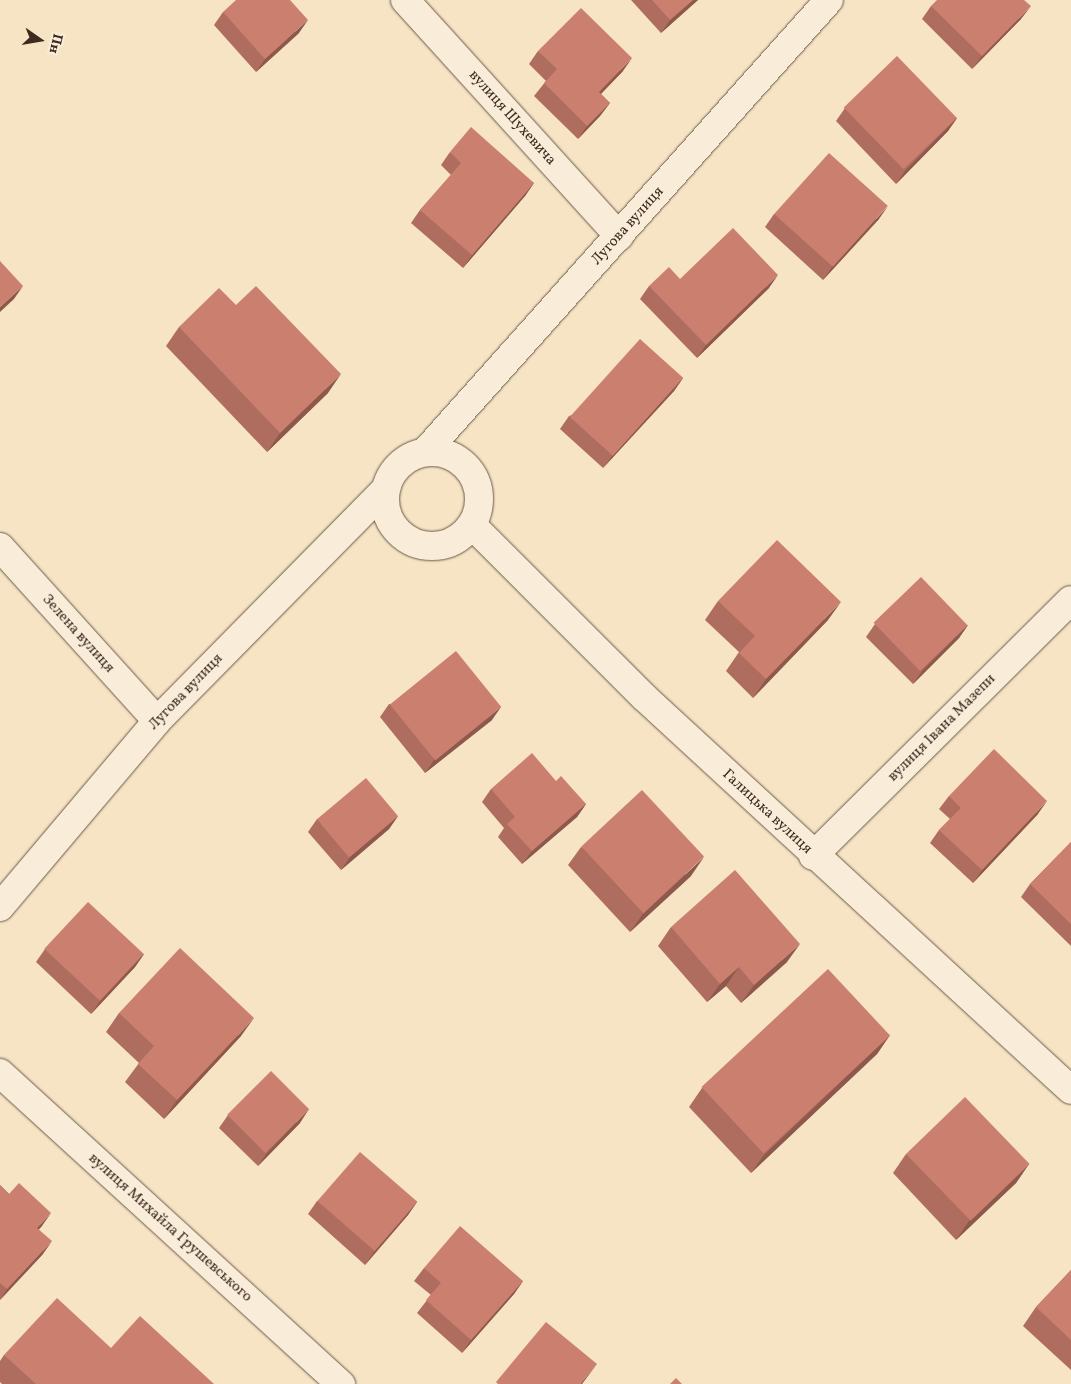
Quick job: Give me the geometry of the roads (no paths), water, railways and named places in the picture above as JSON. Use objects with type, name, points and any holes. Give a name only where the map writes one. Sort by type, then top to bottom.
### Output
[{"type":"street","name":"вулиця Шухевича","points":[[405,0],[619,236]]},
{"type":"street","name":"Лугова вулиця","points":[[425,452],[829,0]]},
{"type":"street","points":[[425,452],[444,453],[473,474],[480,491],[472,525],[460,538],[443,546],[425,546],[407,539],[393,526],[386,509],[386,489],[393,472],[408,458],[425,452]]},
{"type":"street","name":"Лугова вулиця","points":[[0,907],[157,721],[386,489]]},
{"type":"street","name":"Галицька вулиця","points":[[472,525],[644,697],[813,856],[1071,1090]]},
{"type":"street","name":"Зелена вулиця","points":[[0,547],[157,721]]},
{"type":"street","name":"вулиця Івана Мазепи","points":[[813,856],[1071,600]]},
{"type":"street","name":"вулиця Михайла Грушевського","points":[[0,1073],[340,1384]]}]
